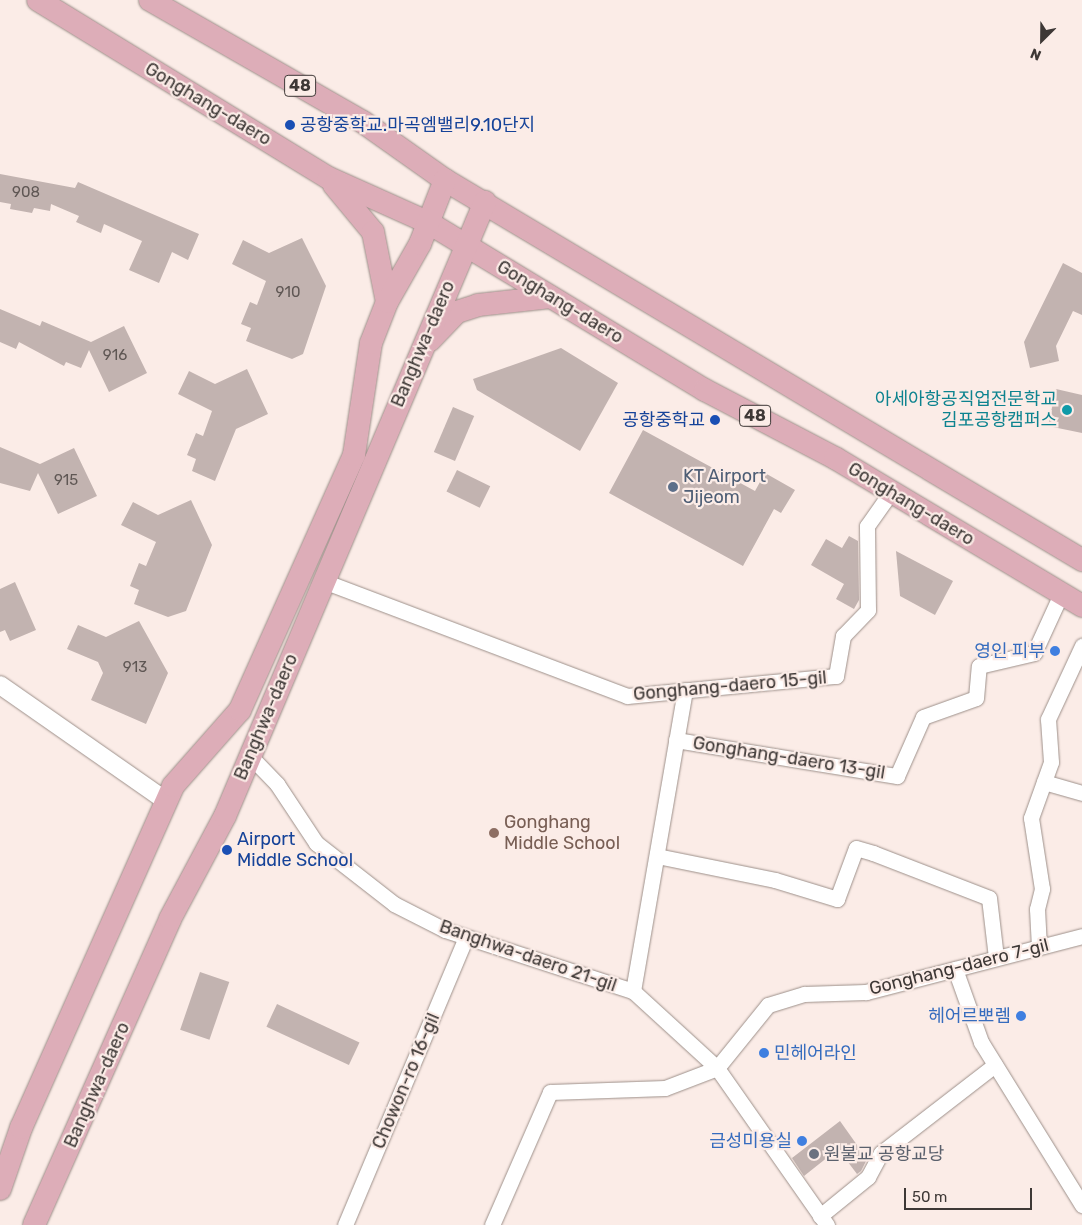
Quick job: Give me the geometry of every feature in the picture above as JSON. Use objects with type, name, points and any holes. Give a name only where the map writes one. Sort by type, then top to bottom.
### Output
[{"type":"main road","name":"Gonghang-daero","points":[[38,0],[329,178],[429,223],[705,390],[891,492],[1082,606]]},
{"type":"main road","name":"48","points":[[150,0],[363,122],[445,180],[485,202],[1082,560]]},
{"type":"main road","points":[[329,178],[373,232],[387,302]]},
{"type":"main road","name":"Banghwa-daero","points":[[0,1189],[21,1128],[166,801],[182,773],[240,710],[354,455],[371,343],[387,302],[429,223],[445,180]]},
{"type":"main road","name":"Banghwa-daero","points":[[34,1225],[170,919],[207,855],[465,244],[485,202]]},
{"type":"main road","points":[[422,348],[457,312],[478,305],[551,297]]},
{"type":"street","name":"Gonghang-daero 15-gil","points":[[323,581],[627,696],[836,676],[843,636],[868,610],[867,526],[891,492]]},
{"type":"street","name":"Gonghang-daero 13-gil","points":[[676,740],[897,776],[923,717],[976,698],[979,666],[1034,653],[1060,594]]},
{"type":"street","points":[[1039,947],[1037,909],[1042,889],[1031,818],[1051,762],[1048,719],[1082,646]]},
{"type":"street","points":[[0,685],[166,801]]},
{"type":"street","name":"Banghwa-daero 21-gil","points":[[633,991],[685,690]]},
{"type":"street","name":"Banghwa-daero 21-gil","points":[[250,756],[277,784],[316,843],[359,879],[394,904],[466,937],[633,991],[717,1068],[824,1220]]},
{"type":"street","points":[[1044,782],[1082,793]]},
{"type":"street","points":[[657,856],[775,880],[837,899],[856,848],[873,853],[989,898],[996,958]]},
{"type":"street","name":"Gonghang-daero 7-gil","points":[[717,1068],[768,1005],[804,994],[866,992],[1082,936]]},
{"type":"street","name":"Chowon-ro 16-gil","points":[[345,1225],[466,937]]},
{"type":"street","points":[[955,969],[981,1042],[1082,1205]]},
{"type":"street","points":[[824,1220],[868,1177],[881,1153],[995,1065]]},
{"type":"street","points":[[492,1225],[550,1092],[665,1088],[717,1068]]},
{"type":"building","points":[[0,174],[75,188],[78,182],[199,234],[188,260],[172,252],[159,283],[129,270],[142,241],[104,224],[101,233],[76,222],[79,216],[51,204],[50,211],[34,208],[32,213],[10,209],[11,204],[0,202]]},
{"type":"building","points":[[302,238],[326,286],[303,354],[292,359],[246,341],[251,328],[241,324],[250,302],[257,305],[266,281],[232,264],[243,240],[269,253]]},
{"type":"building","points":[[1063,263],[1082,273],[1082,315],[1073,311],[1056,346],[1059,361],[1030,368],[1024,342]]},
{"type":"building","points":[[0,309],[40,326],[42,321],[91,342],[124,326],[147,373],[109,392],[89,350],[81,368],[66,362],[64,366],[19,342],[16,349],[0,342]]},
{"type":"building","points":[[561,348],[618,383],[580,451],[477,390],[473,379]]},
{"type":"building","points":[[247,369],[268,414],[236,429],[215,481],[192,471],[196,459],[187,455],[196,433],[203,436],[212,411],[178,394],[189,371],[215,384]]},
{"type":"building","name":"아세아항공직업전문학교 김포공항캠퍼스","points":[[1056,389],[1082,395],[1082,433],[1048,426]]},
{"type":"building","points":[[453,407],[474,416],[455,461],[434,452]]},
{"type":"building","points":[[643,430],[755,491],[765,473],[795,490],[781,513],[774,509],[743,566],[609,493]]},
{"type":"building","points":[[0,447],[40,464],[74,448],[97,496],[58,514],[38,473],[30,491],[0,483]]},
{"type":"building","points":[[457,470],[490,486],[480,508],[446,492]]},
{"type":"building","points":[[191,500],[212,545],[186,611],[168,617],[134,604],[139,590],[130,586],[139,563],[146,566],[156,542],[121,525],[133,502],[158,515]]},
{"type":"building","points":[[849,536],[858,541],[859,600],[854,609],[836,599],[844,584],[811,565],[826,539],[842,548]]},
{"type":"building","points":[[896,551],[953,581],[935,615],[900,596]]},
{"type":"building","points":[[15,582],[36,630],[10,641],[5,630],[0,632],[0,589]]},
{"type":"building","points":[[139,621],[168,673],[146,724],[91,700],[103,673],[98,662],[67,649],[78,625],[106,637]]},
{"type":"building","points":[[200,972],[229,982],[209,1040],[180,1030]]},
{"type":"building","points":[[277,1004],[359,1042],[349,1065],[266,1027]]},
{"type":"building","name":"원불교 공항교당","points":[[840,1121],[867,1159],[861,1171],[857,1174],[838,1149],[804,1176],[792,1158]]},
{"type":"place","name":"공항중학교.마곡엠밸리9.10단지","points":[[290,125]]},
{"type":"place","name":"아세아항공직업전문학교 김포공항캠퍼스","points":[[1067,410]]},
{"type":"place","name":"공항중학교","points":[[715,420]]},
{"type":"place","name":"KT Airport Jijeom","points":[[673,487]]},
{"type":"place","name":"영인 피부","points":[[1055,651]]},
{"type":"place","name":"Gonghang Middle School","points":[[494,833]]},
{"type":"place","name":"Airport Middle School","points":[[227,850]]},
{"type":"place","name":"헤어르뽀렘","points":[[1021,1016]]},
{"type":"place","name":"민헤어라인","points":[[764,1053]]},
{"type":"place","name":"금성미용실","points":[[802,1141]]},
{"type":"place","name":"원불교 공항교당","points":[[814,1154]]}]
